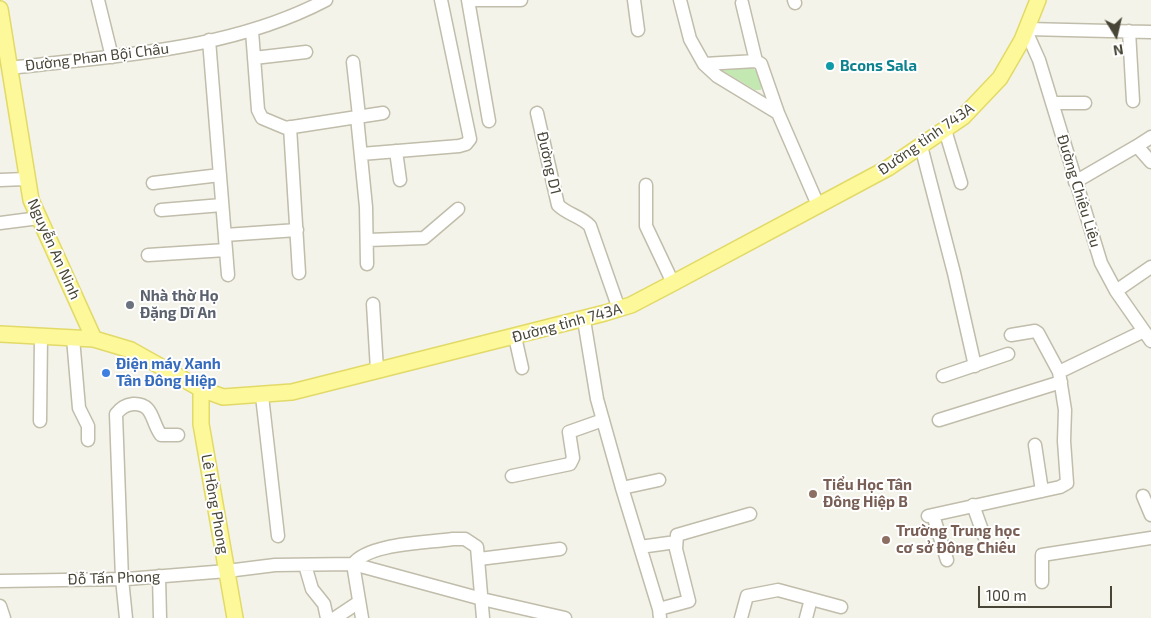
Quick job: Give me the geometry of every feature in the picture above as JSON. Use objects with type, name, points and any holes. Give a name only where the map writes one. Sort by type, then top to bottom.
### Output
[{"type":"main road","name":"Đường tỉnh 743A","points":[[0,334],[94,339],[131,350],[201,389],[223,397],[262,396],[292,392],[584,320],[618,309],[673,283],[888,168],[945,130],[963,117],[1000,78],[1027,30],[1038,0]]},
{"type":"main road","name":"Nguyễn An Ninh","points":[[0,9],[26,179],[31,200],[94,339]]},
{"type":"main road","name":"Lê Hồng Phong","points":[[201,389],[202,424],[234,618]]},
{"type":"street","points":[[98,0],[112,57]]},
{"type":"street","name":"Đường Phan Bội Châu","points":[[10,68],[142,54],[252,31],[305,4],[326,0]]},
{"type":"street","points":[[361,154],[459,146],[466,144],[470,139],[441,0]]},
{"type":"street","points":[[468,0],[490,121]]},
{"type":"street","points":[[474,0],[521,0]]},
{"type":"street","points":[[634,0],[638,30]]},
{"type":"street","points":[[680,0],[690,39],[704,64],[717,76],[778,112]]},
{"type":"street","points":[[742,3],[756,61]]},
{"type":"street","points":[[1027,30],[1151,32]]},
{"type":"street","name":"Đường Chiêu Liêu","points":[[1027,30],[1039,60],[1101,263],[1116,291],[1147,336]]},
{"type":"street","points":[[252,31],[258,110],[262,118],[272,124],[290,127],[383,113]]},
{"type":"street","points":[[1129,32],[1133,101]]},
{"type":"street","points":[[209,40],[228,275]]},
{"type":"street","points":[[254,58],[306,52]]},
{"type":"street","points":[[704,64],[756,61],[761,64],[778,112],[818,205]]},
{"type":"street","points":[[353,62],[368,240],[367,264]]},
{"type":"street","points":[[1052,103],[1085,103]]},
{"type":"street","name":"Đường D1","points":[[538,113],[558,205],[566,213],[584,219],[590,226],[618,309]]},
{"type":"street","points":[[290,127],[299,273]]},
{"type":"street","points":[[945,130],[961,183]]},
{"type":"street","points":[[1075,182],[1151,137]]},
{"type":"street","points":[[921,146],[954,273],[975,366]]},
{"type":"street","points":[[1137,146],[1151,162]]},
{"type":"street","points":[[396,151],[400,180]]},
{"type":"street","points":[[153,183],[220,175]]},
{"type":"street","points":[[0,180],[26,179]]},
{"type":"street","points":[[646,184],[646,226],[673,283]]},
{"type":"street","points":[[161,210],[222,205]]},
{"type":"street","points":[[368,240],[424,238],[458,209]]},
{"type":"street","points":[[0,223],[39,218]]},
{"type":"street","points":[[225,235],[297,230]]},
{"type":"street","points":[[148,255],[226,250]]},
{"type":"street","points":[[1116,291],[1151,267]]},
{"type":"street","points":[[373,304],[378,370]]},
{"type":"street","points":[[584,320],[597,399],[659,613],[689,601],[676,542],[677,535],[750,514]]},
{"type":"street","points":[[947,560],[930,515],[1064,486],[1068,479],[1060,377],[1038,333],[1035,331],[1011,336]]},
{"type":"street","points":[[939,420],[1060,377],[1147,336]]},
{"type":"street","points":[[40,421],[41,337]]},
{"type":"street","points":[[515,337],[522,368]]},
{"type":"street","points":[[73,338],[79,408],[88,426],[88,440]]},
{"type":"street","points":[[943,376],[1008,354]]},
{"type":"street","points":[[262,396],[278,536]]},
{"type":"street","points":[[126,618],[122,579],[116,414],[121,408],[131,404],[141,404],[151,412],[161,435],[178,434]]},
{"type":"street","points":[[512,476],[570,464],[573,458],[569,432],[603,420]]},
{"type":"street","points":[[1035,445],[1042,491]]},
{"type":"street","points":[[622,488],[659,480]]},
{"type":"street","points":[[1143,496],[1151,515]]},
{"type":"street","points":[[973,505],[984,536]]},
{"type":"street","points":[[1042,582],[1042,555],[1151,538]]},
{"type":"street","points":[[362,618],[353,564],[364,554],[374,550],[465,539],[477,547],[483,618]]},
{"type":"street","points":[[640,547],[676,542]]},
{"type":"street","points":[[479,559],[560,548]]},
{"type":"street","name":"Đỗ Tấn Phong","points":[[0,581],[122,579],[227,572],[275,565],[353,564],[482,599],[565,618]]},
{"type":"street","points":[[305,565],[312,589],[324,604],[327,618]]},
{"type":"street","points":[[159,576],[160,618]]},
{"type":"street","points":[[741,618],[747,596],[778,590],[841,607]]},
{"type":"street","points":[[806,618],[811,599]]},
{"type":"street","points":[[336,618],[359,602]]},
{"type":"street","points":[[0,606],[4,618]]},
{"type":"green space","points":[[751,67],[759,77],[761,90],[755,90],[723,71],[724,69]]},
{"type":"place","name":"Bcons Sala","points":[[830,66]]},
{"type":"place","name":"Nhà thờ Họ Đặng Dĩ An","points":[[130,305]]},
{"type":"place","name":"Điện máy Xanh Tân Đông Hiệp","points":[[106,373]]},
{"type":"place","name":"Tiểu Học Tân Đông Hiệp B","points":[[813,494]]},
{"type":"place","name":"Trường Trung học cơ sở Đông Chiêu","points":[[886,540]]}]
